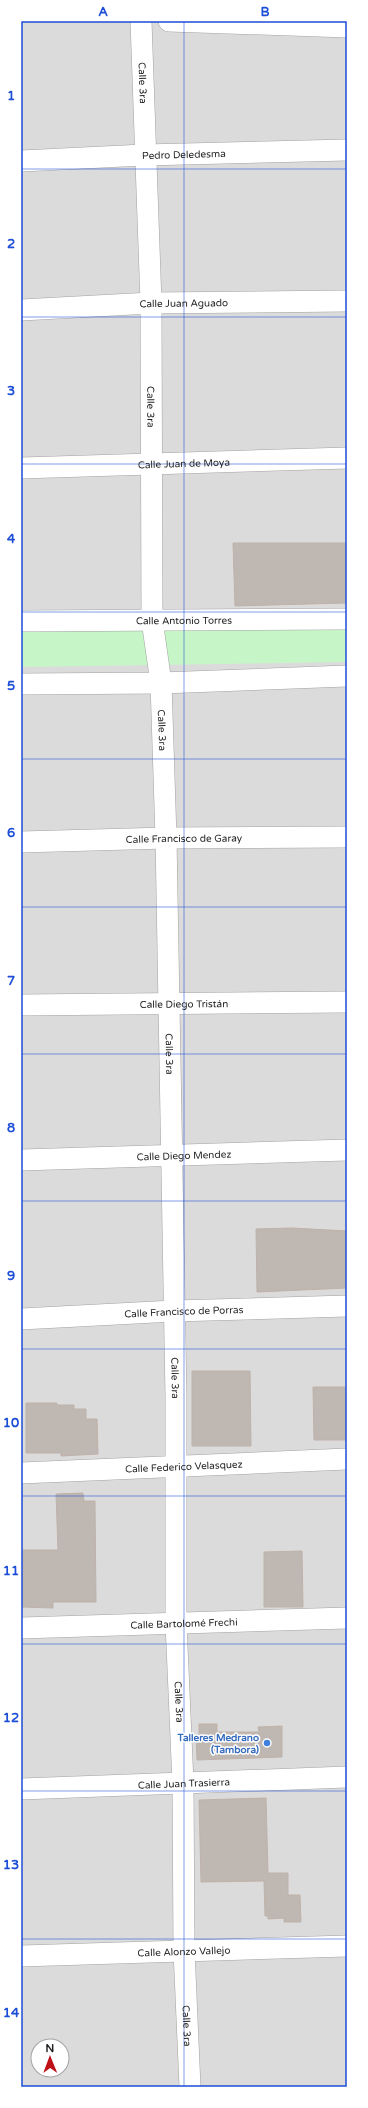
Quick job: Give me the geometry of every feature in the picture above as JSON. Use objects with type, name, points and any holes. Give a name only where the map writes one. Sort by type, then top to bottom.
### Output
[{"type":"street","name":"Calle 3ra","points":[[141,21],[144,155],[151,303],[152,620],[161,683],[170,1005],[176,1468],[176,1623],[183,1783],[184,1950],[190,2087]]},
{"type":"street","points":[[169,21],[347,27]]},
{"type":"street","name":"Pedro Deledesma","points":[[21,161],[144,155],[347,150]]},
{"type":"street","name":"Calle Juan Aguado","points":[[21,310],[151,303],[347,300]]},
{"type":"street","name":"Calle Juan de Moya","points":[[21,468],[347,458]]},
{"type":"street","name":"Calle Antonio Torres","points":[[21,621],[347,619]]},
{"type":"street","points":[[21,684],[161,683],[347,676]]},
{"type":"street","name":"Calle Francisco de Garay","points":[[21,842],[166,838],[347,837]]},
{"type":"street","name":"Calle Diego Tristán","points":[[21,1005],[170,1005],[347,1002]]},
{"type":"street","name":"Calle Diego Mendez","points":[[21,1160],[347,1150]]},
{"type":"street","name":"Calle Francisco de Porras","points":[[21,1319],[174,1311],[347,1306]]},
{"type":"street","name":"Calle Federico Velasquez","points":[[21,1473],[176,1468],[347,1459]]},
{"type":"street","name":"Calle Bartolomé Frechi","points":[[21,1628],[347,1618]]},
{"type":"street","name":"Calle Juan Trasierra","points":[[21,1789],[347,1777]]},
{"type":"street","name":"Calle Alonzo Vallejo","points":[[21,1956],[347,1946]]},
{"type":"shaded area","points":[[21,21],[347,21],[347,2087],[21,2087]]},
{"type":"green space","points":[[347,618],[347,662],[21,667],[21,621]]},
{"type":"building","points":[[233,543],[347,543],[347,603],[235,606]]},
{"type":"building","points":[[292,1228],[347,1231],[347,1288],[257,1292],[256,1229]]},
{"type":"building","points":[[192,1371],[250,1371],[251,1446],[192,1446]]},
{"type":"building","points":[[313,1387],[347,1387],[347,1440],[314,1440]]},
{"type":"building","points":[[26,1403],[57,1403],[57,1405],[74,1405],[74,1409],[86,1409],[86,1419],[97,1419],[98,1454],[61,1456],[61,1453],[26,1453]]},
{"type":"building","points":[[83,1493],[84,1501],[95,1501],[96,1602],[53,1602],[53,1608],[21,1607],[21,1550],[58,1550],[56,1494]]},
{"type":"building","points":[[302,1551],[303,1607],[264,1607],[264,1552]]},
{"type":"building","points":[[199,1724],[217,1724],[217,1732],[259,1732],[258,1727],[282,1726],[282,1757],[197,1760],[196,1735],[199,1735]]},
{"type":"building","points":[[266,1798],[268,1873],[288,1873],[288,1895],[300,1895],[301,1922],[284,1922],[284,1918],[268,1919],[268,1916],[265,1916],[264,1881],[201,1882],[199,1800]]},
{"type":"place","name":"Talleres Medrano (Tambora)","points":[[267,1743]]}]
